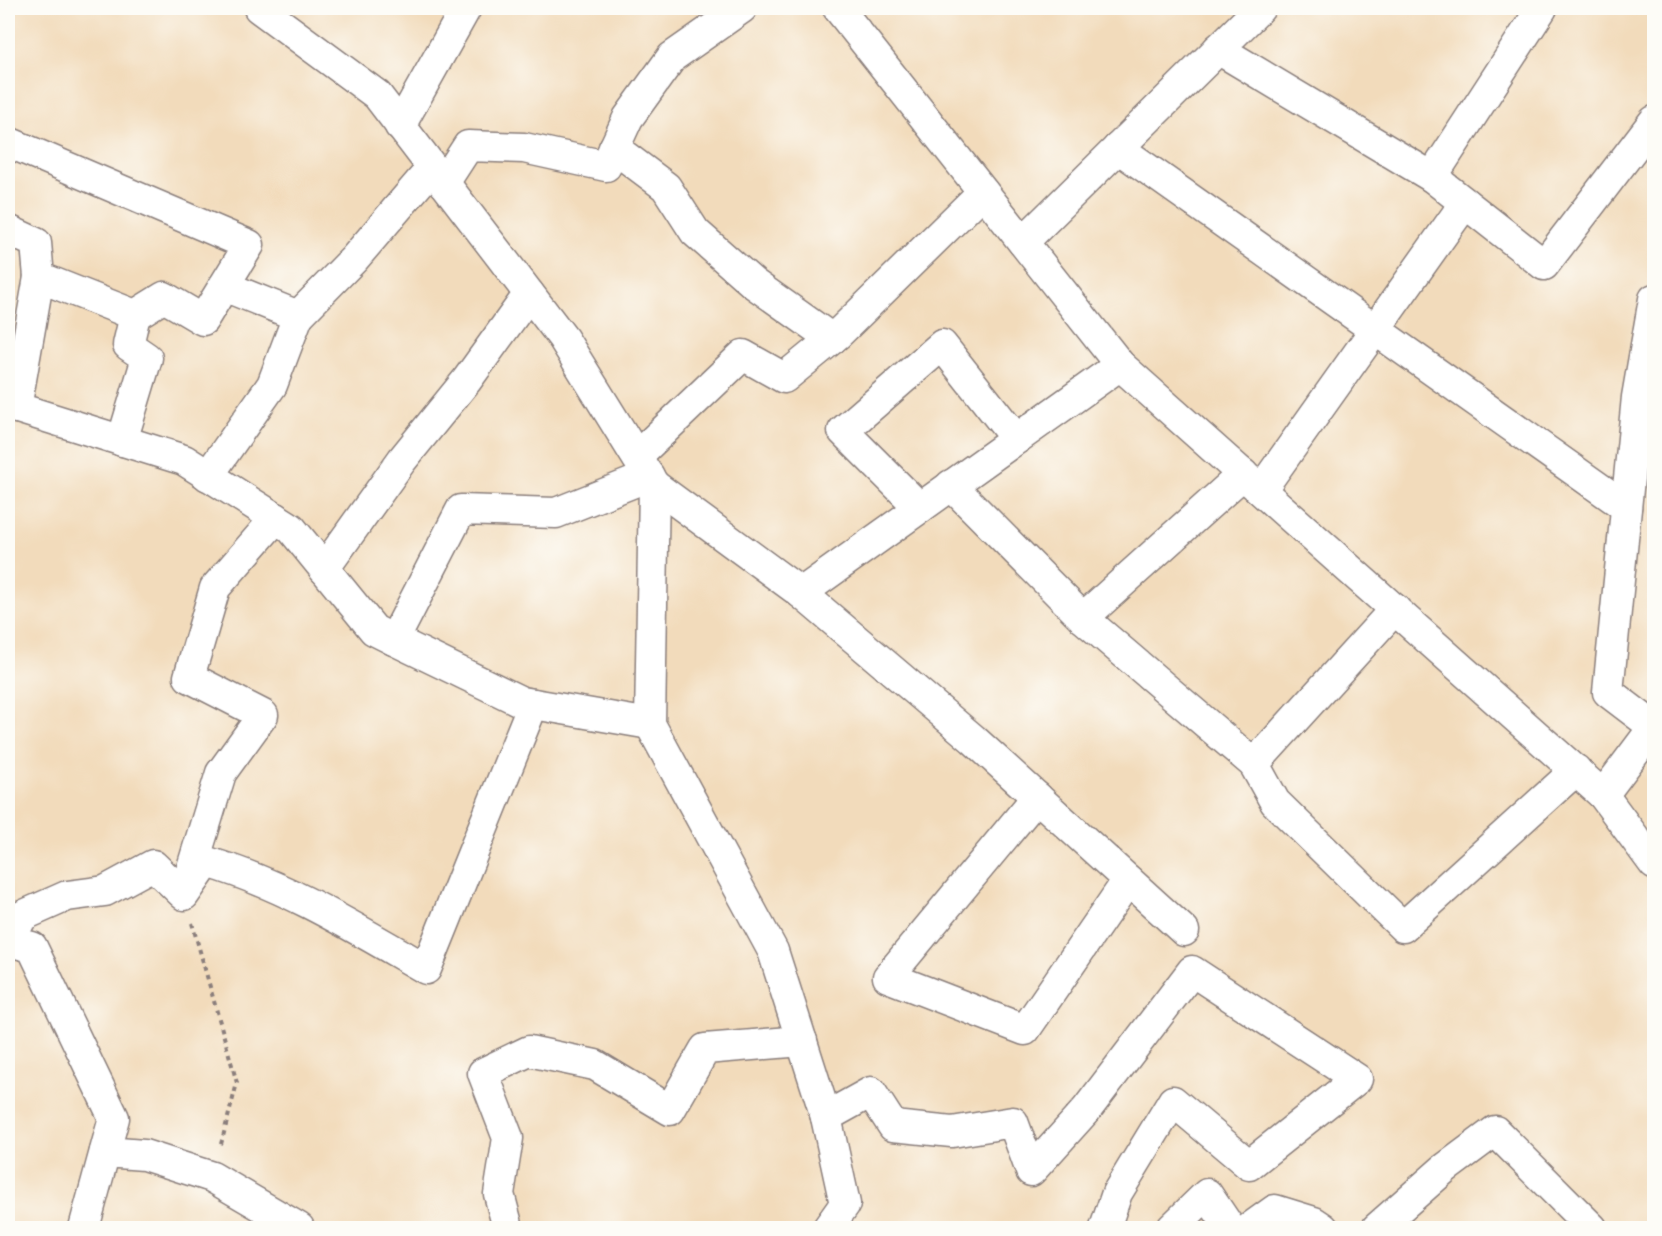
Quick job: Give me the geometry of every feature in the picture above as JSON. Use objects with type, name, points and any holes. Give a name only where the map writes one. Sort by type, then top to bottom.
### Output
[{"type":"street","points":[[260,8],[377,95],[563,338],[647,472],[801,593],[974,740],[1184,931]]},
{"type":"street","points":[[400,126],[466,8]]},
{"type":"street","points":[[208,476],[272,385],[298,316],[468,146],[524,148],[606,166],[628,118],[672,57],[742,8]]},
{"type":"street","points":[[838,8],[1120,365],[1603,795],[1654,864]]},
{"type":"street","points":[[1023,242],[1260,8]]},
{"type":"street","points":[[1432,177],[1542,8]]},
{"type":"street","points":[[1218,49],[1432,177],[1544,265],[1654,121]]},
{"type":"street","points":[[8,142],[249,245],[202,320],[164,297],[135,315],[128,345],[147,358],[122,441]]},
{"type":"street","points":[[614,148],[666,188],[695,232],[753,283],[832,339]]},
{"type":"street","points":[[1118,148],[1626,507]]},
{"type":"street","points":[[394,640],[461,510],[556,513],[647,472],[743,355],[784,378],[832,339],[983,192]]},
{"type":"street","points":[[1083,618],[1252,482],[1375,329],[1465,202]]},
{"type":"street","points":[[8,230],[36,243],[39,277],[12,407],[184,460],[291,528],[374,630],[394,640],[522,702],[650,724]]},
{"type":"street","points":[[39,277],[135,315]]},
{"type":"street","points":[[224,285],[298,316]]},
{"type":"street","points":[[324,569],[402,460],[466,380],[529,294]]},
{"type":"street","points":[[1603,795],[1654,727],[1608,692],[1637,397],[1654,299]]},
{"type":"street","points":[[920,508],[843,431],[942,345],[1016,439]]},
{"type":"street","points":[[801,593],[1120,365]]},
{"type":"street","points":[[647,472],[650,724],[773,951],[825,1117],[845,1204],[828,1228]]},
{"type":"street","points":[[951,485],[1083,618],[1254,764],[1275,802],[1403,927],[1576,770]]},
{"type":"street","points":[[184,896],[221,773],[263,715],[189,677],[215,588],[276,518]]},
{"type":"street","points":[[1254,764],[1395,609]]},
{"type":"street","points":[[184,896],[207,862],[241,872],[301,898],[426,969],[533,704]]},
{"type":"street","points":[[1037,797],[888,977],[1025,1030],[1128,880]]},
{"type":"street","points":[[84,1228],[114,1118],[32,947],[9,941],[22,916],[68,896],[105,891],[153,865],[184,896]]},
{"type":"street","points":[[825,1117],[871,1092],[893,1126],[952,1132],[1013,1122],[1031,1171],[1087,1109],[1191,971],[1357,1079],[1249,1165],[1173,1101],[1118,1193],[1105,1228]]},
{"type":"street","points":[[508,1228],[500,1194],[508,1138],[483,1073],[529,1051],[595,1065],[670,1110],[705,1049],[802,1041]]},
{"type":"street","points":[[1377,1228],[1444,1169],[1495,1131],[1592,1228]]},
{"type":"street","points":[[105,1152],[144,1155],[212,1177],[299,1228]]},
{"type":"street","points":[[1172,1228],[1207,1194],[1230,1228]]},
{"type":"street","points":[[1250,1228],[1275,1210],[1314,1222],[1323,1228]]},
{"type":"path","points":[[184,896],[237,1083],[212,1177]]}]
